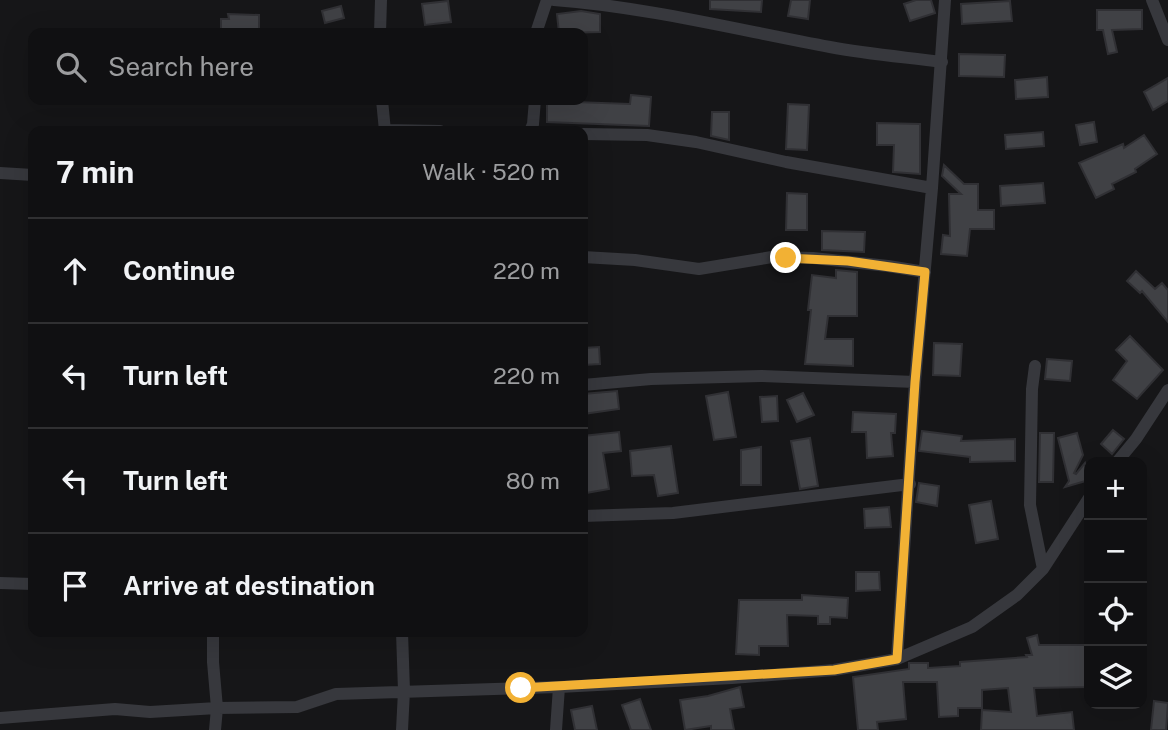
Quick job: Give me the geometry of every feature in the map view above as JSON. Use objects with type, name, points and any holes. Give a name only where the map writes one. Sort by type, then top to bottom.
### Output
[{"type":"street","points":[[380,28],[381,0]]},
{"type":"street","points":[[538,28],[547,0]]},
{"type":"street","points":[[554,0],[639,10],[831,47],[942,62]]},
{"type":"street","points":[[897,659],[915,382],[945,0]]},
{"type":"street","points":[[1152,0],[1168,40]]},
{"type":"street","points":[[382,105],[385,126]]},
{"type":"street","points":[[532,126],[535,105]]},
{"type":"street","points":[[588,134],[647,135],[696,142],[786,162],[932,188]]},
{"type":"street","points":[[0,173],[28,175]]},
{"type":"street","points":[[588,257],[635,260],[699,270],[772,257],[813,258],[925,272]]},
{"type":"street","points":[[1035,366],[1032,389],[1030,505],[1043,569]]},
{"type":"street","points":[[588,385],[651,379],[761,376],[915,382]]},
{"type":"street","points":[[1121,457],[1168,390]]},
{"type":"street","points":[[588,516],[673,513],[910,484]]},
{"type":"street","points":[[0,718],[115,709],[150,712],[297,707],[336,694],[559,687],[834,670],[897,659],[972,627],[1011,600],[1043,569],[1084,506]]},
{"type":"street","points":[[0,583],[28,584]]},
{"type":"street","points":[[213,637],[217,708],[215,730]]},
{"type":"street","points":[[401,637],[404,691],[402,730]]},
{"type":"street","points":[[556,730],[559,687]]},
{"type":"building","points":[[710,0],[762,0],[761,12],[710,9]]},
{"type":"building","points":[[791,0],[810,0],[808,19],[788,16]]},
{"type":"building","points":[[916,0],[931,0],[935,13],[910,21],[904,4]]},
{"type":"building","points":[[448,1],[451,22],[425,25],[422,4]]},
{"type":"building","points":[[1010,1],[1012,21],[962,24],[961,4]]},
{"type":"building","points":[[341,6],[344,18],[325,23],[322,11]]},
{"type":"building","points":[[1097,10],[1142,10],[1142,29],[1112,30],[1117,52],[1108,54],[1103,30],[1097,30]]},
{"type":"building","points":[[581,11],[600,14],[600,32],[588,32],[588,28],[558,28],[557,14]]},
{"type":"building","points":[[228,14],[259,15],[259,28],[221,28],[221,19],[229,19]]},
{"type":"building","points":[[959,54],[1005,55],[1004,77],[959,76]]},
{"type":"building","points":[[1047,77],[1048,97],[1016,99],[1015,80]]},
{"type":"building","points":[[1168,78],[1168,101],[1153,110],[1144,92]]},
{"type":"building","points":[[631,95],[651,97],[649,126],[547,122],[547,105],[630,104]]},
{"type":"building","points":[[788,104],[809,105],[807,150],[786,149]]},
{"type":"building","points":[[712,112],[729,112],[729,140],[711,136]]},
{"type":"building","points":[[1094,122],[1097,142],[1080,145],[1076,125]]},
{"type":"building","points":[[877,123],[920,124],[920,174],[893,172],[894,145],[877,145]]},
{"type":"building","points":[[1043,132],[1044,146],[1006,149],[1005,135]]},
{"type":"building","points":[[1144,135],[1157,154],[1135,169],[1136,172],[1112,184],[1114,189],[1096,198],[1079,163],[1123,144],[1124,148]]},
{"type":"building","points":[[944,165],[964,184],[978,184],[978,210],[994,210],[994,229],[970,229],[967,256],[941,254],[943,235],[950,236],[949,194],[961,194],[942,176]]},
{"type":"building","points":[[1043,183],[1045,203],[1001,206],[1000,186]]},
{"type":"building","points":[[787,193],[807,194],[807,230],[786,230]]},
{"type":"building","points":[[822,231],[865,232],[864,252],[822,250]]},
{"type":"building","points":[[836,270],[857,272],[857,316],[828,316],[825,339],[853,339],[853,366],[805,364],[812,275],[836,278]]},
{"type":"building","points":[[1136,271],[1155,289],[1162,283],[1168,290],[1168,322],[1142,291],[1140,293],[1127,281]]},
{"type":"building","points":[[1130,336],[1163,370],[1137,399],[1113,380],[1127,361],[1116,350]]},
{"type":"building","points":[[934,343],[962,344],[960,376],[933,375]]},
{"type":"building","points":[[599,347],[600,364],[588,365],[588,348]]},
{"type":"building","points":[[1047,359],[1072,361],[1070,381],[1045,379]]},
{"type":"building","points":[[617,391],[619,409],[588,413],[588,394]]},
{"type":"building","points":[[728,392],[736,437],[714,440],[706,396]]},
{"type":"building","points":[[803,393],[814,415],[797,422],[787,400]]},
{"type":"building","points":[[777,396],[778,421],[762,422],[760,397]]},
{"type":"building","points":[[853,412],[896,414],[895,433],[891,433],[893,456],[867,458],[866,432],[852,432]]},
{"type":"building","points":[[1113,430],[1124,439],[1112,454],[1101,444]]},
{"type":"building","points":[[922,431],[962,436],[961,441],[1015,439],[1015,461],[970,462],[970,457],[919,451]]},
{"type":"building","points":[[619,432],[621,451],[603,453],[609,489],[588,493],[588,435]]},
{"type":"building","points":[[1040,433],[1054,433],[1053,482],[1039,482]]},
{"type":"building","points":[[1077,433],[1083,455],[1074,473],[1084,464],[1084,481],[1065,487],[1069,481],[1058,438]]},
{"type":"building","points":[[810,438],[818,486],[800,489],[791,441]]},
{"type":"building","points":[[671,446],[678,493],[658,496],[654,475],[632,476],[630,451]]},
{"type":"building","points":[[761,447],[761,485],[741,485],[741,450]]},
{"type":"building","points":[[919,483],[939,486],[937,506],[916,502]]},
{"type":"building","points":[[991,501],[998,539],[976,543],[969,505]]},
{"type":"building","points":[[889,507],[891,527],[865,528],[864,509]]},
{"type":"building","points":[[856,572],[879,572],[880,590],[856,591]]},
{"type":"building","points":[[802,595],[848,598],[847,618],[830,617],[830,624],[818,624],[818,616],[787,615],[788,646],[759,646],[759,655],[736,654],[739,600],[802,600]]},
{"type":"building","points":[[1037,635],[1039,645],[1084,645],[1084,687],[1034,688],[1037,716],[1072,712],[1074,730],[981,730],[982,710],[1011,712],[1008,688],[982,690],[982,708],[958,708],[958,716],[939,717],[937,682],[903,682],[906,719],[877,722],[878,730],[858,730],[853,677],[909,669],[909,663],[928,663],[928,668],[960,666],[960,662],[1027,657],[1026,655],[1032,655],[1027,638]]},
{"type":"building","points":[[740,687],[744,707],[730,709],[734,730],[711,730],[711,726],[685,730],[680,700]]},
{"type":"building","points":[[640,699],[651,730],[631,730],[622,705]]},
{"type":"building","points":[[1154,701],[1168,703],[1166,730],[1151,730]]},
{"type":"building","points":[[592,706],[597,730],[575,730],[571,710]]},
{"type":"route","points":[[521,688],[732,678],[834,670],[897,659],[925,272],[848,261],[786,258]]}]
